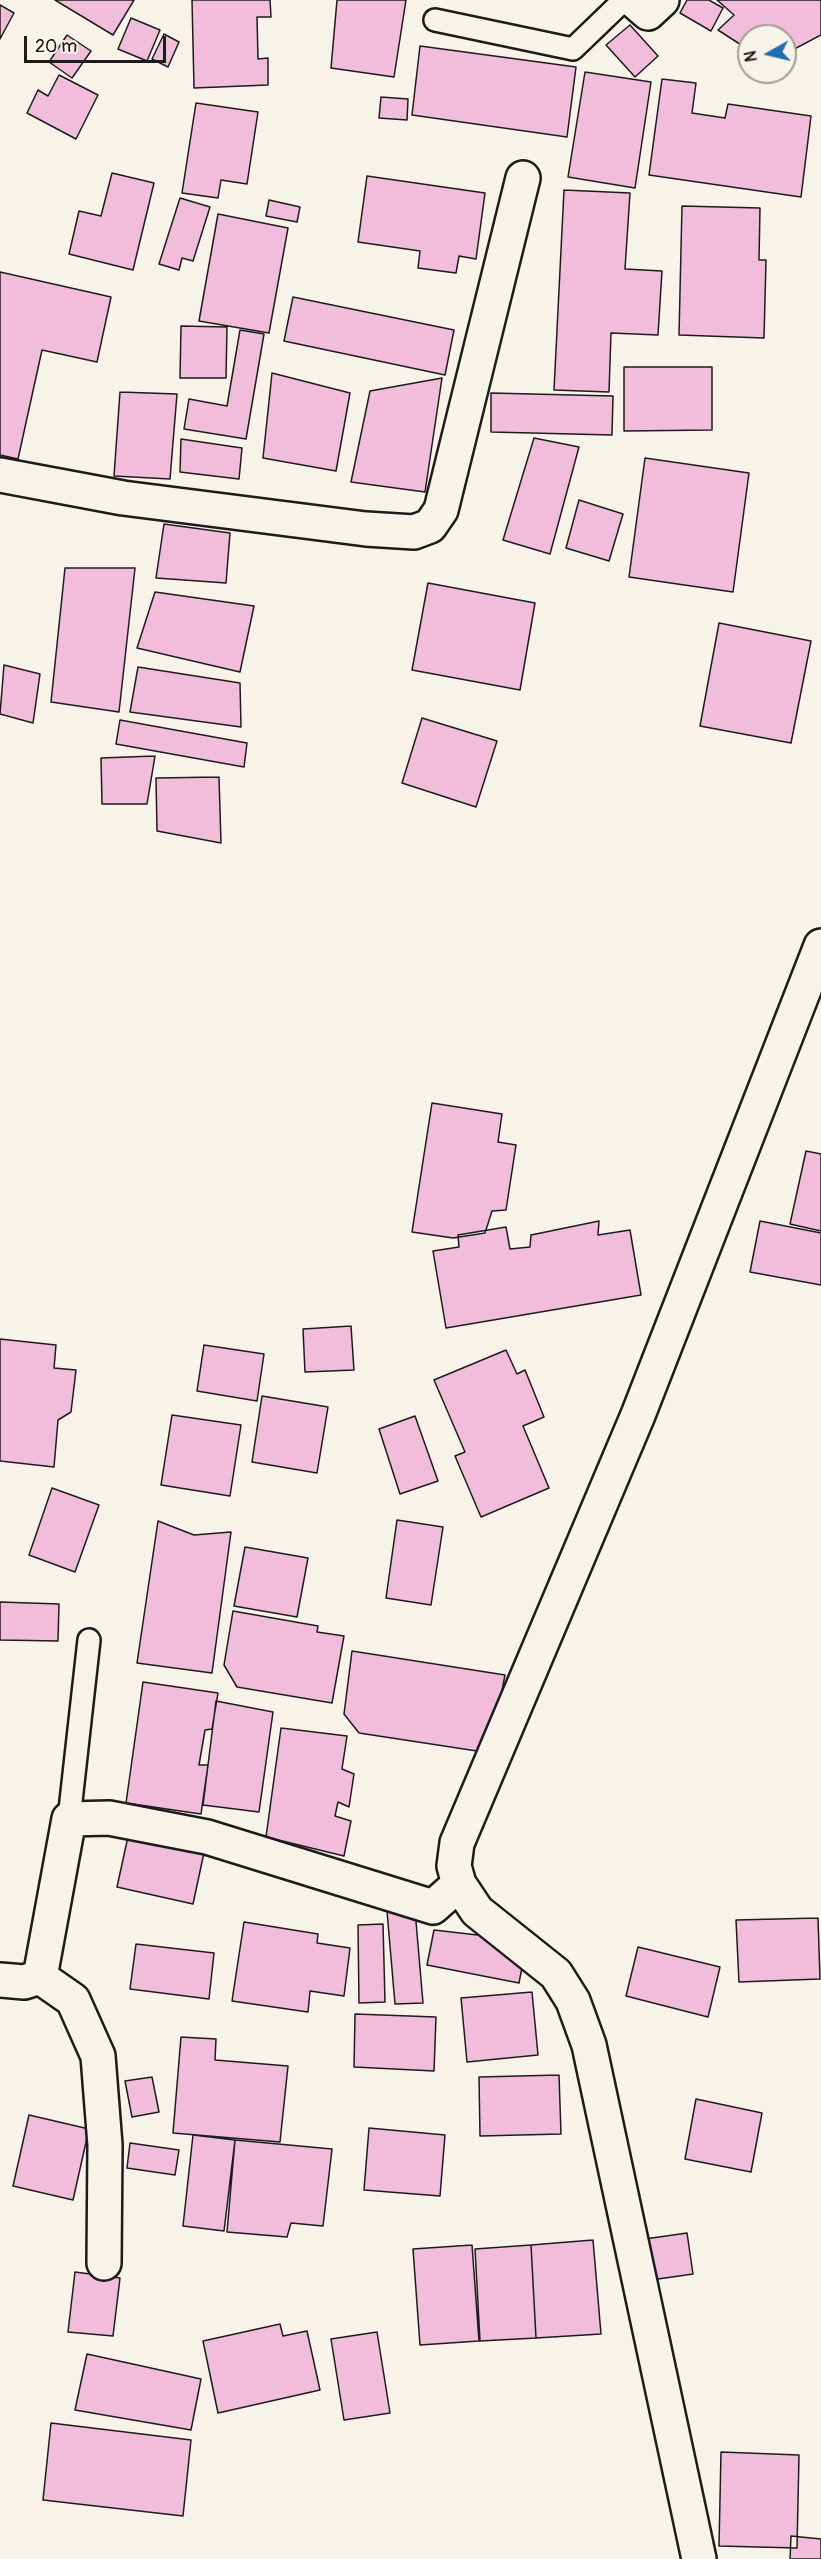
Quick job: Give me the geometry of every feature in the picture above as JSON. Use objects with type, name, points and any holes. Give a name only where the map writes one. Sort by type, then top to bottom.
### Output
[{"type":"street","points":[[633,0],[648,13],[662,0]]},
{"type":"street","points":[[0,475],[123,498],[366,529],[414,532],[430,526],[441,510],[523,178]]},
{"type":"street","points":[[699,2559],[589,2045],[573,2001],[556,1974],[477,1911],[459,1884],[454,1866],[458,1843],[638,1415],[821,946]]},
{"type":"street","points":[[40,1977],[69,1819],[109,1818],[207,1838],[433,1907],[459,1884]]},
{"type":"street","points":[[0,1980],[24,1982],[40,1977]]},
{"type":"street","points":[[40,1977],[73,2000],[98,2056],[105,2145],[104,2263]]},
{"type":"lane","points":[[435,20],[573,49],[624,0]]},
{"type":"lane","points":[[69,1819],[89,1640]]},
{"type":"building","points":[[55,0],[134,0],[113,35]]},
{"type":"building","points":[[192,0],[270,0],[271,17],[257,17],[258,59],[268,58],[268,85],[194,88]]},
{"type":"building","points":[[337,0],[406,0],[394,77],[331,68]]},
{"type":"building","points":[[687,0],[709,0],[723,8],[711,31],[680,13]]},
{"type":"building","points":[[717,0],[821,0],[821,35],[797,48],[797,24],[737,24],[737,42],[718,30],[734,15]]},
{"type":"building","points":[[0,5],[14,13],[0,39]]},
{"type":"building","points":[[131,18],[160,30],[147,61],[118,49]]},
{"type":"building","points":[[630,25],[658,56],[635,77],[606,45]]},
{"type":"building","points":[[164,34],[179,42],[168,67],[152,59]]},
{"type":"building","points":[[67,35],[91,51],[72,78],[49,62]]},
{"type":"building","points":[[420,46],[576,67],[567,137],[412,115]]},
{"type":"building","points":[[585,72],[651,82],[635,188],[568,177]]},
{"type":"building","points":[[59,75],[98,95],[76,139],[27,113],[38,90],[48,96]]},
{"type":"building","points":[[662,79],[696,83],[692,113],[725,118],[728,104],[811,116],[801,197],[649,175]]},
{"type":"building","points":[[381,97],[408,99],[407,120],[379,118]]},
{"type":"building","points":[[196,103],[258,112],[247,184],[221,180],[218,198],[182,193]]},
{"type":"building","points":[[112,173],[154,183],[133,270],[69,254],[79,211],[101,216]]},
{"type":"building","points":[[367,176],[485,193],[476,259],[459,256],[456,273],[418,268],[420,251],[358,242]]},
{"type":"building","points":[[564,190],[630,193],[625,269],[662,271],[658,335],[611,333],[609,392],[554,390]]},
{"type":"building","points":[[180,198],[210,207],[193,261],[182,258],[179,270],[159,264]]},
{"type":"building","points":[[269,200],[300,207],[297,222],[266,216]]},
{"type":"building","points":[[682,206],[760,208],[759,260],[766,260],[764,338],[679,335]]},
{"type":"building","points":[[218,214],[288,228],[269,333],[199,321]]},
{"type":"building","points":[[0,272],[111,297],[97,362],[42,350],[18,459],[0,455]]},
{"type":"building","points":[[293,297],[454,330],[445,375],[284,341]]},
{"type":"building","points":[[181,326],[227,327],[226,378],[180,378]]},
{"type":"building","points":[[240,330],[264,334],[246,439],[184,429],[189,399],[227,406]]},
{"type":"building","points":[[624,367],[712,367],[712,430],[624,431]]},
{"type":"building","points":[[272,373],[350,393],[336,471],[263,458]]},
{"type":"building","points":[[442,378],[425,492],[351,482],[370,391]]},
{"type":"building","points":[[120,392],[177,394],[170,479],[114,476]]},
{"type":"building","points":[[491,393],[613,396],[612,435],[491,432]]},
{"type":"building","points":[[534,438],[579,447],[550,554],[503,540]]},
{"type":"building","points":[[181,439],[242,448],[239,479],[180,472]]},
{"type":"building","points":[[645,458],[749,473],[733,592],[629,577]]},
{"type":"building","points":[[579,500],[623,514],[609,561],[566,548]]},
{"type":"building","points":[[164,524],[230,533],[226,583],[156,578]]},
{"type":"building","points":[[65,568],[135,568],[119,712],[51,702]]},
{"type":"building","points":[[428,583],[535,603],[520,690],[412,670]]},
{"type":"building","points":[[155,592],[254,606],[240,672],[137,648]]},
{"type":"building","points":[[719,623],[811,641],[791,743],[700,726]]},
{"type":"building","points":[[4,665],[40,674],[33,723],[0,714]]},
{"type":"building","points":[[138,667],[240,683],[241,727],[130,712]]},
{"type":"building","points":[[422,718],[497,741],[476,807],[402,783]]},
{"type":"building","points":[[120,720],[247,743],[244,767],[116,744]]},
{"type":"building","points":[[155,756],[147,804],[102,804],[101,758]]},
{"type":"building","points":[[219,777],[221,843],[157,831],[156,778]]},
{"type":"building","points":[[432,1103],[502,1114],[498,1142],[516,1145],[506,1210],[492,1211],[485,1233],[453,1238],[412,1232]]},
{"type":"building","points":[[806,1151],[821,1154],[821,1231],[790,1224]]},
{"type":"building","points":[[599,1221],[598,1235],[630,1230],[641,1295],[446,1328],[433,1251],[459,1247],[458,1235],[506,1227],[510,1249],[530,1247],[531,1235]]},
{"type":"building","points":[[760,1221],[821,1233],[821,1285],[750,1272]]},
{"type":"building","points":[[351,1326],[354,1370],[305,1372],[303,1329]]},
{"type":"building","points":[[0,1339],[56,1345],[54,1368],[76,1370],[71,1412],[58,1420],[54,1467],[0,1461]]},
{"type":"building","points":[[204,1345],[264,1354],[257,1401],[197,1391]]},
{"type":"building","points":[[506,1350],[517,1374],[525,1370],[544,1417],[523,1426],[549,1488],[481,1517],[455,1456],[465,1452],[434,1380]]},
{"type":"building","points":[[262,1396],[328,1407],[317,1473],[252,1462]]},
{"type":"building","points":[[172,1415],[241,1425],[230,1496],[161,1485]]},
{"type":"building","points":[[415,1416],[438,1481],[400,1494],[379,1429]]},
{"type":"building","points":[[52,1488],[99,1505],[75,1572],[29,1555]]},
{"type":"building","points":[[397,1520],[443,1527],[431,1605],[386,1598]]},
{"type":"building","points":[[158,1521],[194,1535],[231,1532],[212,1673],[137,1663]]},
{"type":"building","points":[[245,1547],[308,1558],[297,1617],[234,1606]]},
{"type":"building","points":[[0,1602],[59,1604],[58,1641],[0,1640]]},
{"type":"building","points":[[233,1611],[318,1626],[317,1632],[344,1636],[332,1703],[237,1687],[224,1665]]},
{"type":"building","points":[[352,1651],[505,1675],[490,1753],[359,1733],[344,1714]]},
{"type":"building","points":[[143,1682],[218,1693],[212,1729],[205,1730],[199,1765],[208,1765],[201,1814],[126,1803]]},
{"type":"building","points":[[216,1701],[273,1712],[259,1812],[203,1805]]},
{"type":"building","points":[[281,1728],[347,1736],[342,1769],[354,1774],[349,1807],[338,1802],[335,1816],[351,1821],[344,1856],[266,1837]]},
{"type":"building","points":[[129,1832],[205,1848],[193,1904],[117,1887]]},
{"type":"building","points":[[415,1910],[423,2003],[395,2004],[387,1911]]},
{"type":"building","points":[[818,1918],[820,1979],[739,1982],[736,1920]]},
{"type":"building","points":[[244,1922],[318,1934],[317,1943],[350,1948],[344,1996],[310,1991],[308,2012],[232,2001]]},
{"type":"building","points":[[383,1924],[385,2002],[359,2003],[358,1925]]},
{"type":"building","points":[[434,1930],[495,1937],[523,1962],[519,1983],[427,1965]]},
{"type":"building","points":[[136,1944],[214,1953],[209,1999],[130,1989]]},
{"type":"building","points":[[638,1947],[720,1967],[708,2017],[626,1996]]},
{"type":"building","points":[[532,1992],[538,2055],[467,2062],[461,1998]]},
{"type":"building","points":[[355,2014],[436,2017],[434,2071],[354,2067]]},
{"type":"building","points":[[181,2037],[216,2039],[215,2060],[288,2066],[280,2142],[173,2133]]},
{"type":"building","points":[[559,2075],[561,2134],[480,2136],[479,2077]]},
{"type":"building","points":[[152,2077],[159,2112],[132,2117],[125,2081]]},
{"type":"building","points":[[696,2099],[762,2113],[751,2172],[685,2159]]},
{"type":"building","points":[[29,2115],[89,2129],[73,2200],[13,2186]]},
{"type":"building","points":[[369,2128],[445,2135],[440,2196],[364,2190]]},
{"type":"building","points":[[193,2135],[235,2140],[224,2231],[183,2226]]},
{"type":"building","points":[[235,2140],[332,2149],[323,2226],[291,2223],[287,2237],[227,2232]]},
{"type":"building","points":[[130,2143],[179,2150],[175,2175],[127,2168]]},
{"type":"building","points":[[687,2233],[693,2274],[651,2280],[645,2239]]},
{"type":"building","points":[[593,2240],[601,2334],[536,2338],[531,2245]]},
{"type":"building","points":[[472,2245],[479,2341],[420,2345],[413,2249]]},
{"type":"building","points":[[531,2245],[536,2338],[480,2341],[475,2249]]},
{"type":"building","points":[[75,2272],[120,2278],[113,2336],[68,2332]]},
{"type":"building","points":[[280,2324],[283,2336],[307,2331],[320,2390],[218,2413],[203,2341]]},
{"type":"building","points":[[377,2332],[390,2413],[344,2420],[331,2339]]},
{"type":"building","points":[[87,2354],[201,2379],[191,2430],[75,2410]]},
{"type":"building","points":[[51,2423],[191,2440],[183,2516],[43,2500]]},
{"type":"building","points":[[721,2452],[799,2455],[797,2548],[719,2546]]},
{"type":"building","points":[[791,2536],[821,2539],[821,2559],[790,2559]]}]
